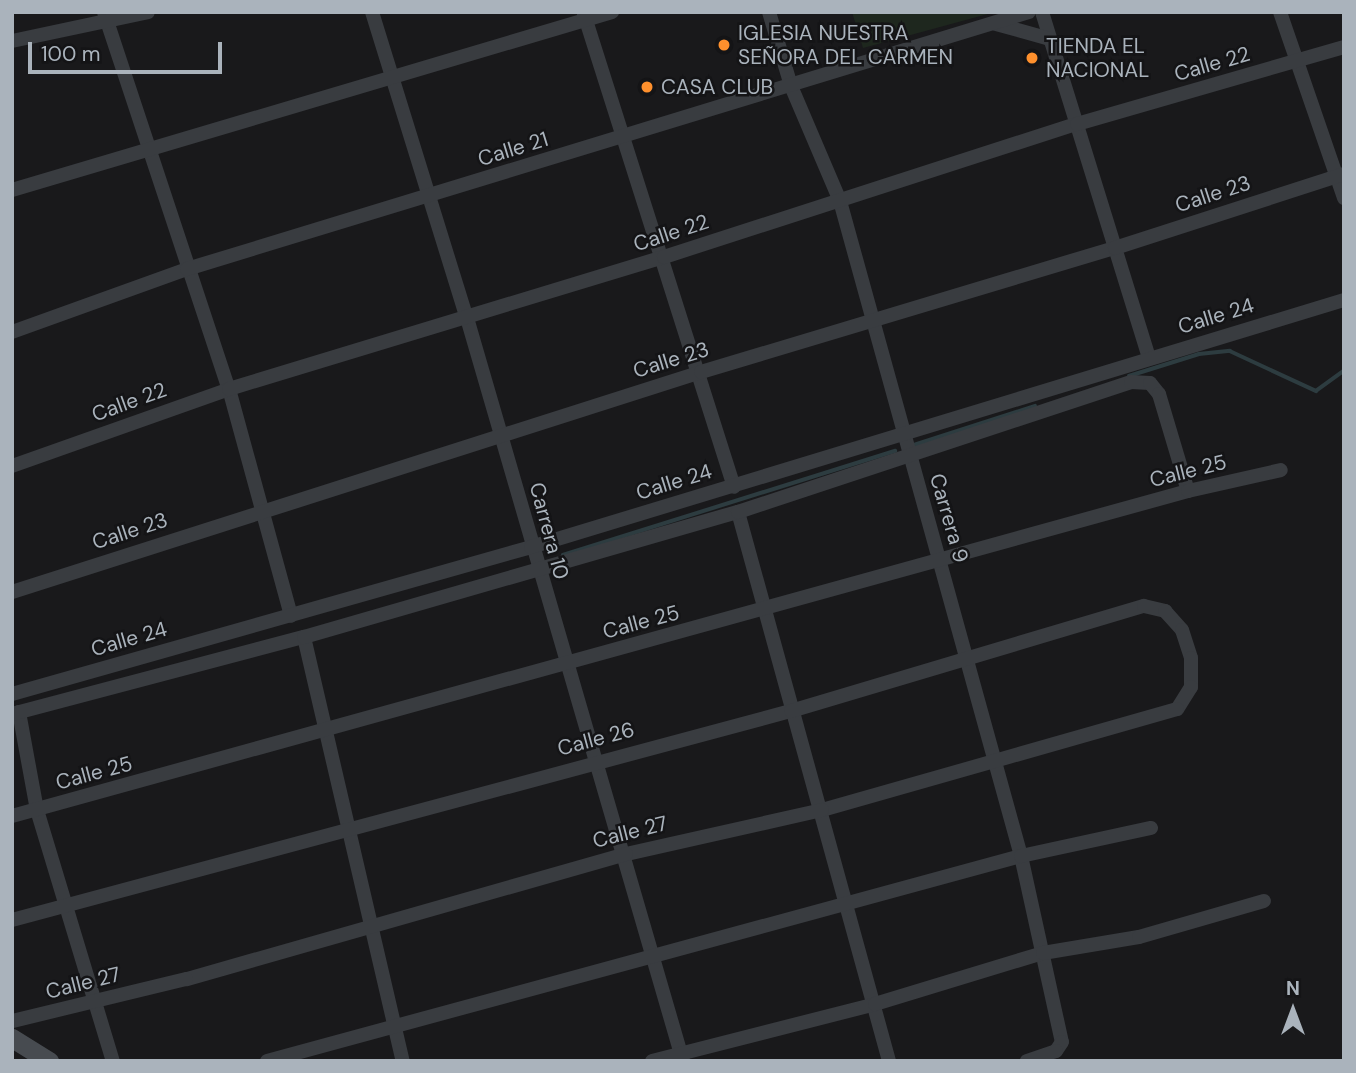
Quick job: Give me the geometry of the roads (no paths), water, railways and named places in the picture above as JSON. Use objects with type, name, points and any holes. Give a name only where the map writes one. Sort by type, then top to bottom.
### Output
[{"type":"street","points":[[12,41],[106,18],[149,12]]},
{"type":"street","name":"Carrera 10","points":[[372,12],[467,318],[565,664],[626,854],[683,1057]]},
{"type":"street","points":[[12,190],[585,16],[612,12]]},
{"type":"street","name":"Carrera 9","points":[[769,12],[791,86],[840,201],[870,322],[1021,856],[1062,1042],[1056,1051],[1027,1061]]},
{"type":"street","name":"Calle 21","points":[[12,332],[187,269],[1029,12]]},
{"type":"street","points":[[1042,12],[1149,358]]},
{"type":"street","points":[[1280,12],[1295,61],[1340,175],[1344,198]]},
{"type":"street","points":[[585,16],[701,372],[734,486]]},
{"type":"street","points":[[106,18],[187,269],[229,389],[265,510],[290,615]]},
{"type":"street","points":[[996,24],[1050,38]]},
{"type":"street","name":"Calle 22","points":[[12,466],[229,389],[664,257],[1077,124],[1344,47]]},
{"type":"street","name":"Calle 23","points":[[12,592],[701,372],[1115,248],[1340,175]]},
{"type":"street","name":"Calle 24","points":[[13,692],[532,548],[903,432],[1344,300]]},
{"type":"street","name":"Calle 24","points":[[15,713],[304,637],[738,512],[1131,382],[1150,383],[1159,394],[1188,491]]},
{"type":"street","name":"Calle 25","points":[[12,816],[940,563],[1188,491],[1281,470]]},
{"type":"street","points":[[738,512],[790,711],[822,810],[889,1061]]},
{"type":"street","name":"Calle 26","points":[[12,920],[65,909],[595,760],[790,711],[1144,606],[1165,611],[1182,630]]},
{"type":"street","name":"Calle 27","points":[[12,1021],[93,1002],[626,854],[822,810],[993,759],[1177,709],[1191,687],[1191,658],[1182,630]]},
{"type":"street","points":[[304,637],[323,731],[402,1061]]},
{"type":"street","points":[[15,713],[37,810],[113,1061]]},
{"type":"street","points":[[267,1061],[394,1024],[1021,856],[1151,828]]},
{"type":"street","points":[[652,1061],[683,1057],[1043,953],[1139,937],[1264,901]]},
{"type":"street","points":[[12,1038],[49,1061]]},
{"type":"waterway","points":[[1129,376],[1199,354],[1230,351],[1316,391],[1344,371]]},
{"type":"waterway","points":[[914,445],[1035,406]]},
{"type":"waterway","points":[[563,555],[895,451]]},
{"type":"place","name":"IGLESIA NUESTRA SEÑORA DEL CARMEN","points":[[724,45]]},
{"type":"place","name":"TIENDA EL NACIONAL","points":[[1032,58]]},
{"type":"place","name":"CASA CLUB","points":[[647,87]]}]
